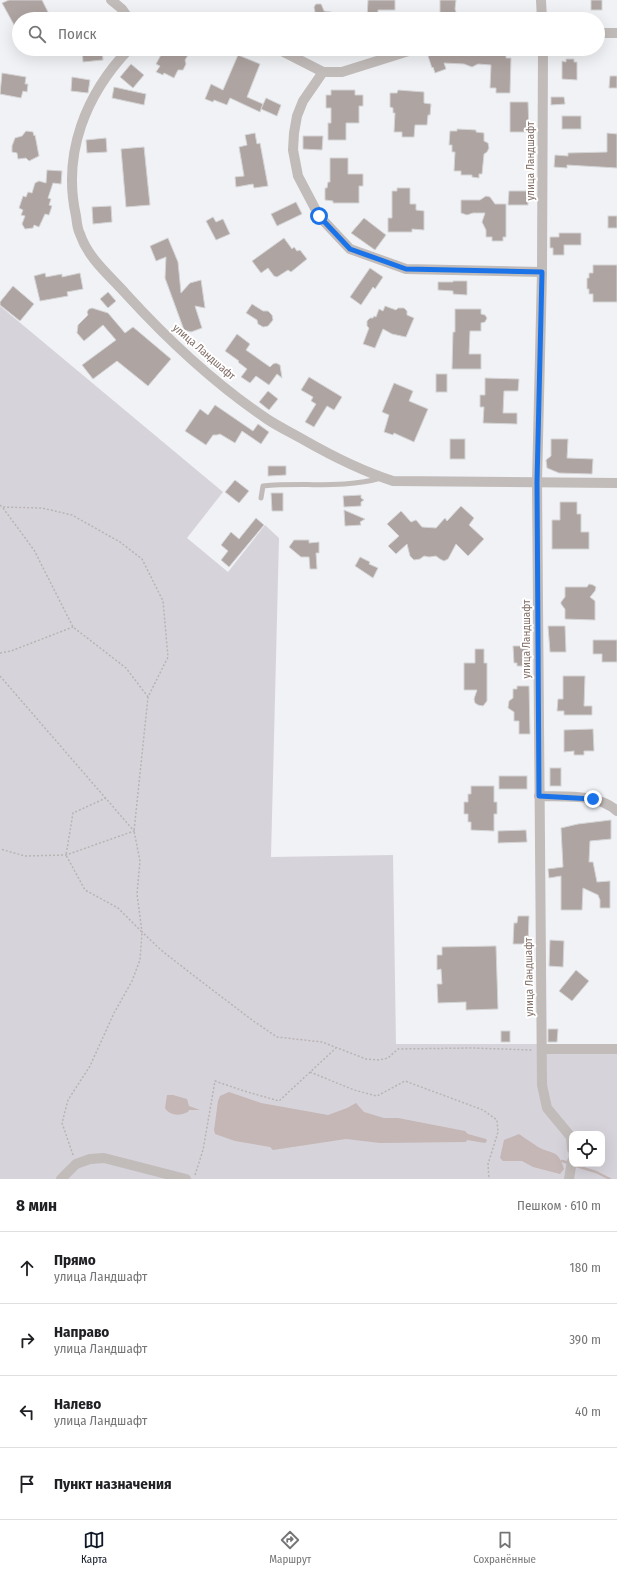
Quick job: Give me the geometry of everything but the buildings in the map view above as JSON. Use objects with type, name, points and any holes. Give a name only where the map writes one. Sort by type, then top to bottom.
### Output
[{"type":"street","points":[[111,0],[124,12]]},
{"type":"street","points":[[541,0],[542,12]]},
{"type":"street","points":[[605,33],[617,33]]},
{"type":"street","name":"улица Ландшафт","points":[[122,56],[114,65],[95,95],[80,126],[72,156],[71,196],[80,234],[91,257],[134,303],[176,345],[224,387],[268,419],[333,457],[393,481],[617,483]]},
{"type":"street","points":[[292,56],[323,72],[342,72],[393,56]]},
{"type":"street","name":"улица Ландшафт","points":[[543,56],[542,272],[537,482],[542,1085],[547,1108],[569,1135]]},
{"type":"street","points":[[323,72],[303,101],[297,116],[293,150],[298,176],[319,216],[350,249],[406,269],[542,272]]},
{"type":"street","points":[[539,796],[593,799],[610,805],[617,811]]},
{"type":"street","points":[[542,1050],[617,1049]]},
{"type":"street","points":[[61,1179],[76,1164],[90,1159],[104,1158],[186,1179]]},
{"type":"street","points":[[570,1178],[571,1167]]},
{"type":"lane","points":[[261,498],[262,486],[285,484],[364,483],[383,478]]},
{"type":"path","points":[[0,505],[34,550],[73,626],[126,668],[148,697]]},
{"type":"path","points":[[2,507],[42,508],[72,515],[120,542],[142,559],[163,601],[168,657],[148,697],[134,831],[140,861],[137,894],[142,932],[140,960],[132,981],[114,1013],[90,1066],[68,1100],[62,1123],[76,1164]]},
{"type":"path","points":[[0,653],[11,651],[73,626]]},
{"type":"path","points":[[0,676],[134,831]]},
{"type":"path","points":[[106,798],[73,813],[66,855],[84,890],[118,908],[142,932],[188,972],[277,1037],[322,1042],[366,1059],[379,1060],[388,1058],[398,1050],[472,1048],[542,1050]]},
{"type":"path","points":[[0,849],[25,856],[66,855],[134,831]]},
{"type":"path","points":[[194,1179],[203,1150],[215,1081],[279,1101],[336,1047]]},
{"type":"path","points":[[310,1072],[354,1090],[377,1096],[405,1081],[483,1110],[497,1120],[498,1132],[488,1164],[489,1179]]},
{"type":"shaded area","points":[[0,306],[223,492],[187,538],[228,572],[265,525],[279,538],[271,857],[393,855],[396,1044],[617,1044],[617,1179],[0,1179]]},
{"type":"shaded area","points":[[229,1092],[261,1103],[328,1115],[356,1103],[364,1112],[384,1118],[398,1118],[465,1131],[468,1134],[486,1139],[487,1141],[485,1143],[467,1140],[466,1142],[380,1143],[346,1139],[273,1150],[270,1147],[235,1141],[215,1134],[214,1130],[218,1101],[220,1096]]},
{"type":"shaded area","points":[[167,1095],[187,1099],[189,1106],[200,1110],[189,1110],[188,1112],[182,1114],[172,1114],[165,1108]]},
{"type":"shaded area","points":[[519,1134],[538,1147],[557,1155],[560,1158],[564,1169],[560,1174],[533,1167],[522,1161],[503,1161],[500,1158],[504,1140]]},
{"type":"waterway","points":[[562,1161],[569,1163]]},
{"type":"waterway","points":[[580,1167],[596,1172],[610,1179]]},
{"type":"route","points":[[319,216],[350,249],[406,269],[542,272],[537,482],[539,796],[593,799]]}]
